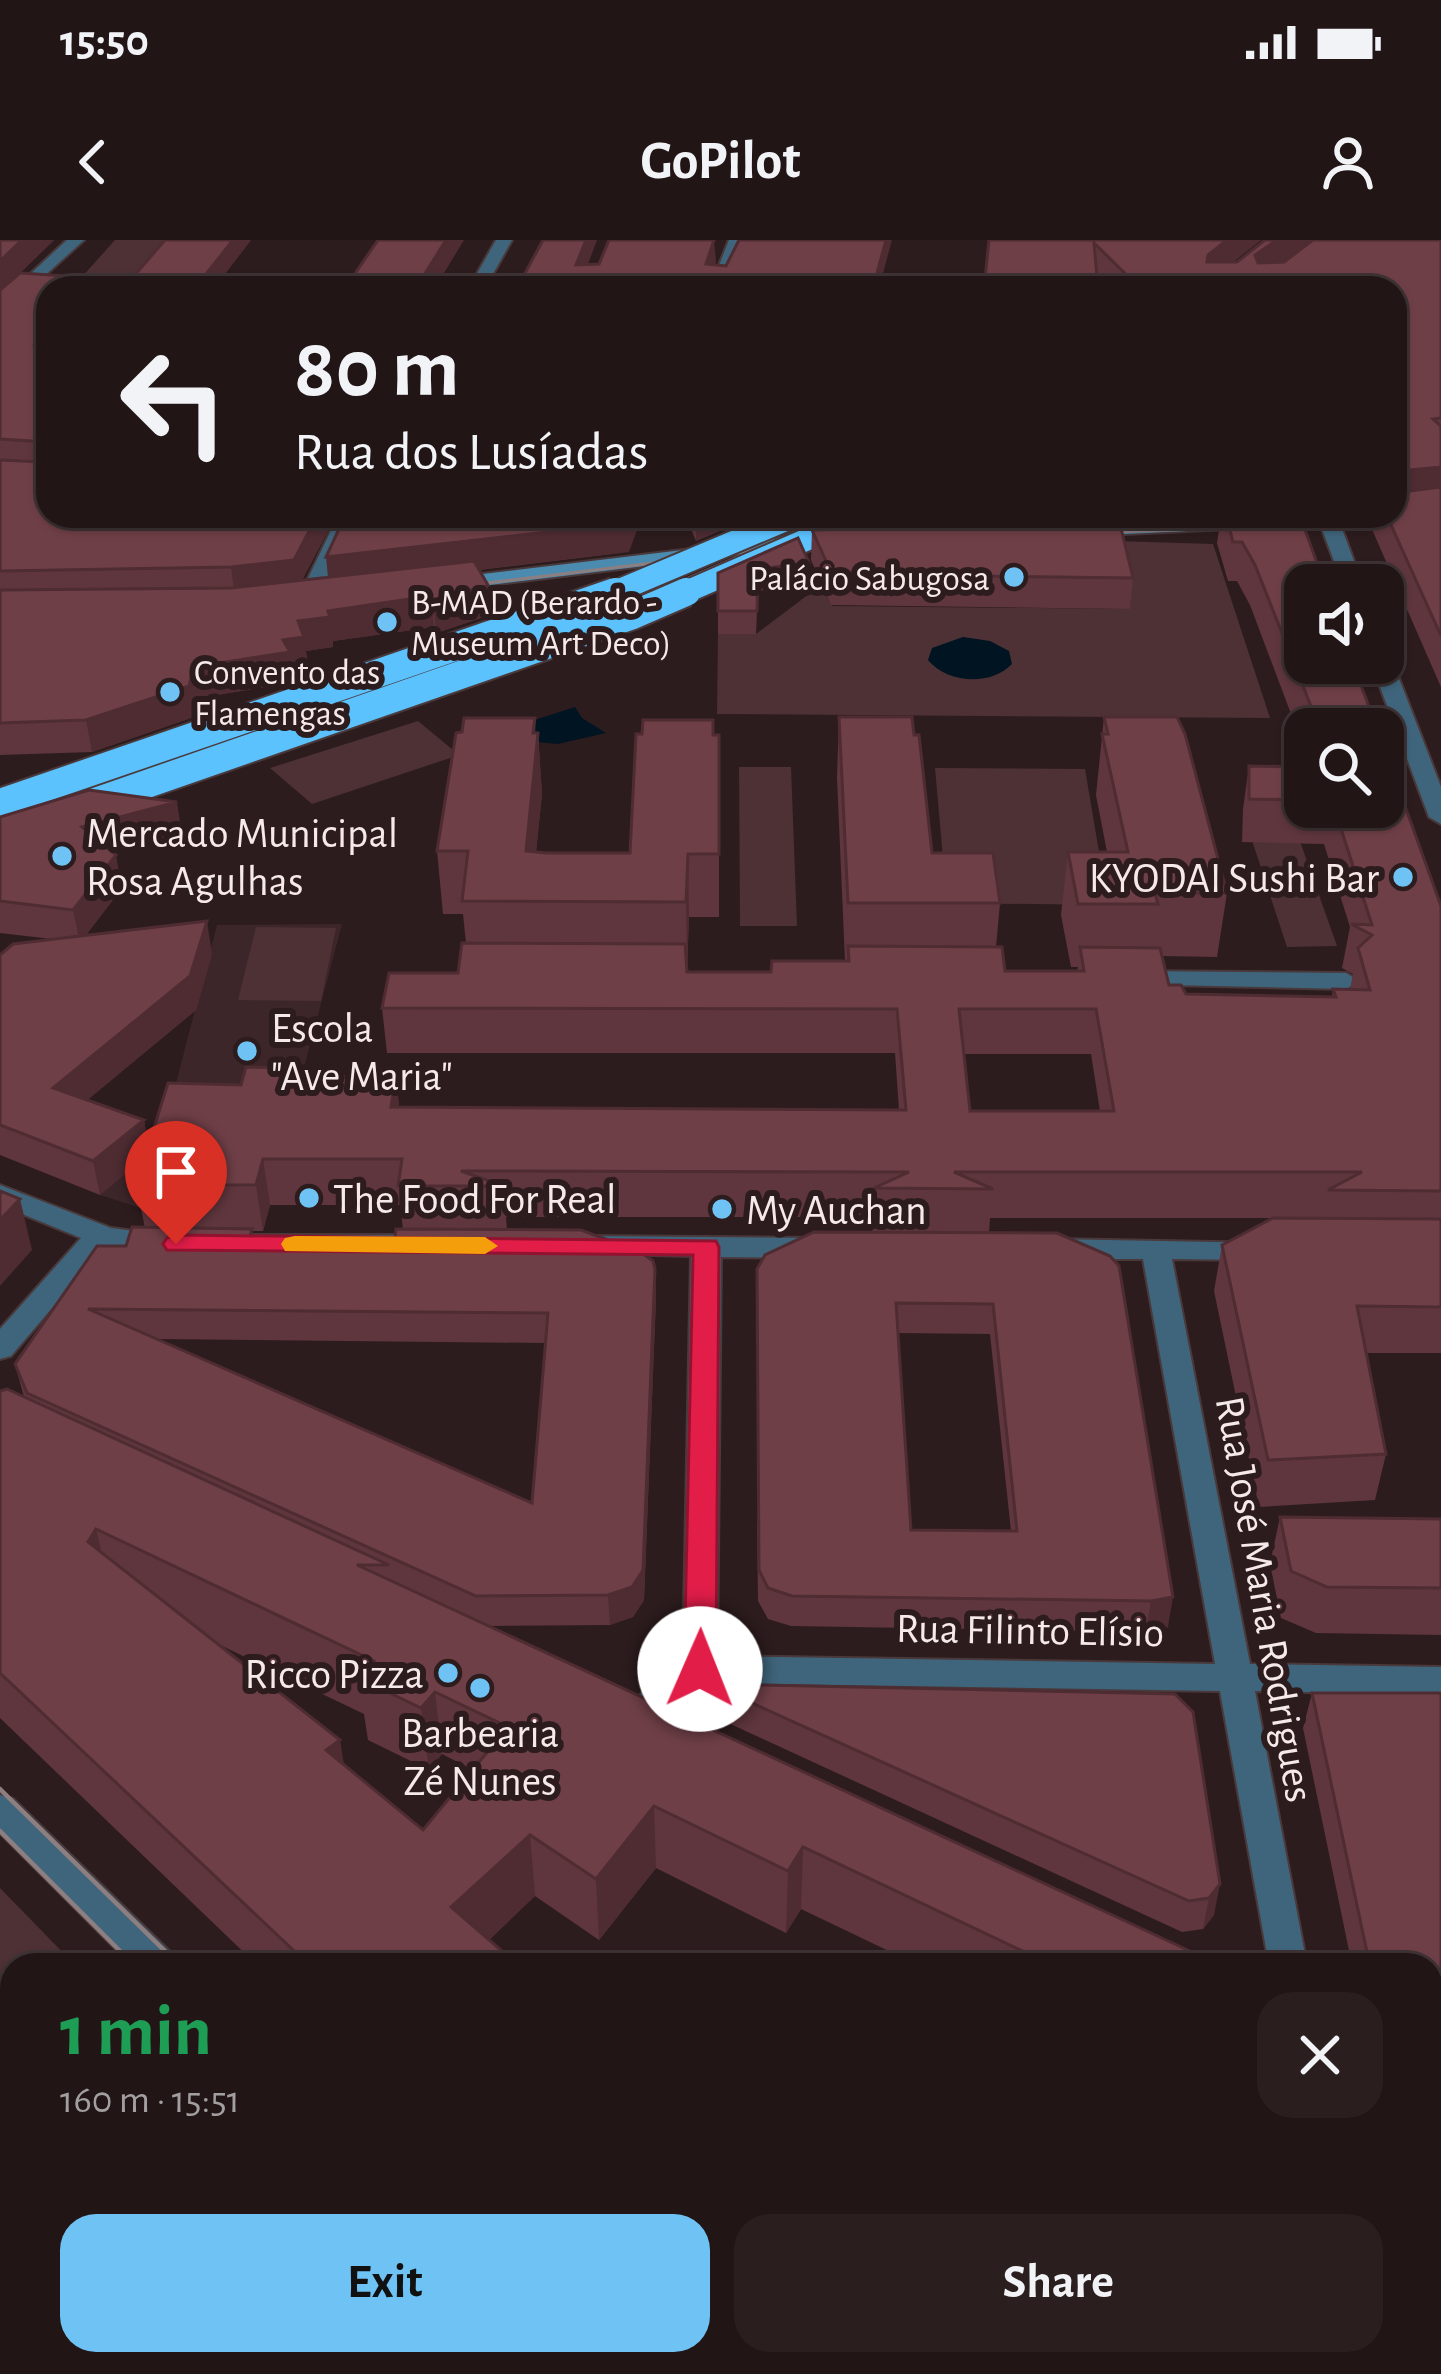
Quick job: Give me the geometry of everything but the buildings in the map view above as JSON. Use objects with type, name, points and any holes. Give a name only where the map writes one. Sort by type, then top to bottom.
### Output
[{"type":"highway","points":[[0,803],[598,599],[767,528]]},
{"type":"highway","points":[[0,835],[633,615],[861,528]]},
{"type":"main road","points":[[423,587],[847,528]]},
{"type":"main road","points":[[1067,530],[1125,528]]},
{"type":"street","points":[[37,276],[76,240]]},
{"type":"street","points":[[484,276],[504,240]]},
{"type":"street","points":[[723,276],[737,240]]},
{"type":"street","points":[[0,311],[36,277]]},
{"type":"street","points":[[310,599],[343,528]]},
{"type":"street","points":[[1332,528],[1345,564]]},
{"type":"street","points":[[1390,684],[1441,817]]},
{"type":"street","points":[[1095,979],[1346,981]]},
{"type":"street","points":[[0,1194],[99,1234],[141,1244],[468,1245]]},
{"type":"street","points":[[0,1349],[99,1234]]},
{"type":"street","points":[[563,1246],[848,1248]]},
{"type":"street","points":[[676,1738],[623,1713],[700,1669],[706,1247]]},
{"type":"street","points":[[1014,1249],[1299,1250]]},
{"type":"street","name":"Rua José Maria Rodrigues","points":[[1156,1250],[1286,1953]]},
{"type":"street","name":"Rua Filinto Elísio","points":[[700,1669],[1441,1681]]},
{"type":"street","points":[[0,1810],[145,1953]]},
{"type":"shaded area","points":[[115,240],[184,240],[154,276],[83,276]]},
{"type":"shaded area","points":[[1115,541],[1213,544],[1270,718],[717,714],[718,634],[756,634],[821,585],[832,606],[1129,609]]},
{"type":"shaded area","points":[[418,721],[459,755],[312,804],[270,768]]},
{"type":"shaded area","points":[[739,767],[791,767],[797,926],[740,926]]},
{"type":"shaded area","points":[[935,768],[1085,769],[1108,905],[947,903]]},
{"type":"shaded area","points":[[1243,813],[1284,813],[1284,828],[1295,828],[1337,946],[1287,947]]},
{"type":"shaded area","points":[[342,924],[292,1113],[144,1209],[100,1195],[160,1145],[217,925]]},
{"type":"shaded area","points":[[256,927],[336,928],[321,1001],[238,1000]]},
{"type":"shaded area","points":[[0,1888],[63,1953],[0,1953]]},
{"type":"water","points":[[963,637],[990,641],[1009,651],[1012,664],[993,676],[970,679],[947,674],[928,660],[932,648]]},
{"type":"water","points":[[575,707],[582,718],[606,733],[558,744],[481,737]]},
{"type":"tram line","points":[[1407,515],[1441,511]]},
{"type":"tram line","points":[[1087,533],[1228,528]]},
{"type":"tram line","points":[[455,587],[842,540]]},
{"type":"tram line","points":[[0,1789],[167,1953]]},
{"type":"tram line","points":[[0,1831],[122,1953]]},
{"type":"railway","points":[[1264,276],[1314,240]]},
{"type":"railway","points":[[664,592],[812,528]]},
{"type":"railway","points":[[0,826],[664,592]]},
{"type":"railway","points":[[657,595],[664,592]]},
{"type":"slow traffic","points":[[295,1244],[485,1246]]},
{"type":"place","name":"Palácio Sabugosa","points":[[1014,577]]},
{"type":"place","name":"B-MAD (Berardo - Museum Art Deco)","points":[[387,622]]},
{"type":"place","name":"Convento das Flamengas","points":[[170,692]]},
{"type":"place","name":"Mercado Municipal Rosa Agulhas","points":[[62,856]]},
{"type":"place","name":"KYODAI Sushi Bar","points":[[1403,877]]},
{"type":"place","name":"Escola \"Ave Maria\"","points":[[247,1051]]},
{"type":"place","name":"The Food For Real","points":[[309,1198]]},
{"type":"place","name":"My Auchan","points":[[722,1209]]},
{"type":"place","name":"Ricco Pizza","points":[[448,1673]]},
{"type":"place","name":"Barbearia Zé Nunes","points":[[480,1688]]},
{"type":"route","points":[[176,1244],[706,1247],[700,1669]]}]
